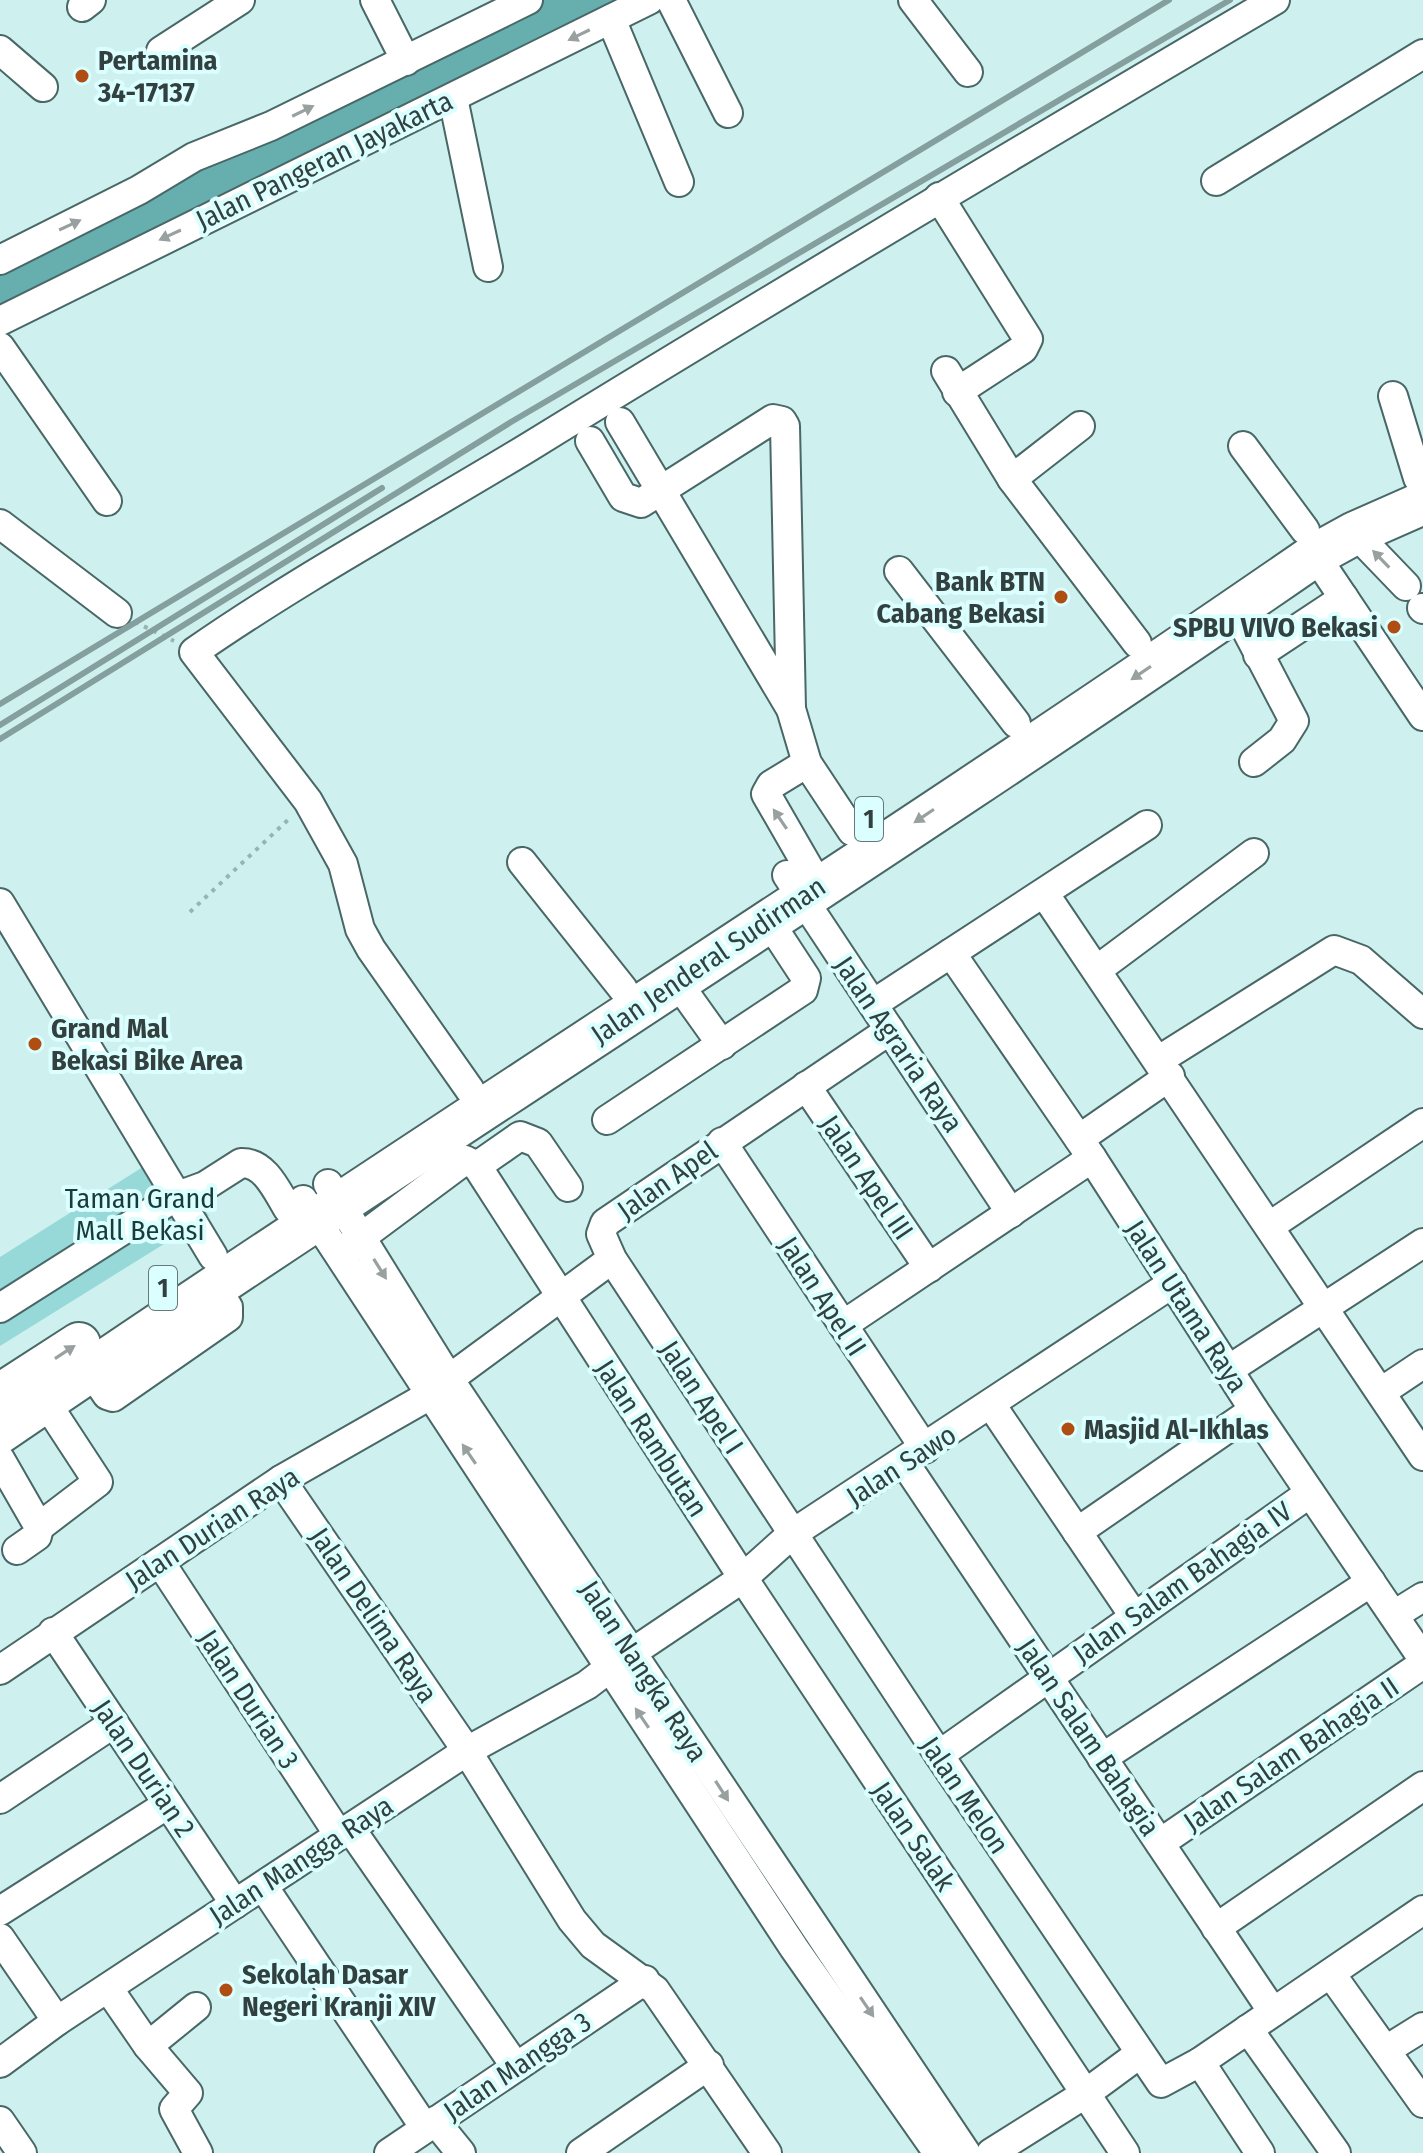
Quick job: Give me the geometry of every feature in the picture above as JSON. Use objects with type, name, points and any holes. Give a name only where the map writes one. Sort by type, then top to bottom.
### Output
[{"type":"highway","name":"Jalan Jenderal Sudirman","points":[[0,1395],[213,1271],[315,1203],[470,1090],[623,989],[796,888],[1236,610],[1310,542],[1355,533],[1421,486]]},
{"type":"highway","name":"Jalan Jenderal Sudirman","points":[[315,1203],[463,1153],[796,888],[852,831],[1137,643],[1310,542],[1421,486]]},
{"type":"highway","name":"Jalan Jenderal Sudirman","points":[[0,1432],[90,1370],[213,1271]]},
{"type":"street","points":[[161,51],[240,0]]},
{"type":"street","points":[[375,0],[406,61]]},
{"type":"street","name":"Jalan Pangeran Jayakarta","points":[[2,255],[139,190],[194,157],[271,126],[528,0]]},
{"type":"street","name":"Jalan Pangeran Jayakarta","points":[[0,321],[649,0]]},
{"type":"street","points":[[671,0],[728,113]]},
{"type":"street","points":[[913,0],[968,72]]},
{"type":"street","points":[[470,1090],[371,949],[360,929],[343,864],[308,801],[194,652],[265,602],[457,491],[939,197],[1275,0]]},
{"type":"street","points":[[611,19],[679,182]]},
{"type":"street","points":[[0,50],[43,87]]},
{"type":"street","points":[[1216,181],[1423,54]]},
{"type":"street","points":[[453,98],[488,267]]},
{"type":"street","points":[[939,197],[1028,339],[1023,349],[951,382],[1012,479],[1137,643]]},
{"type":"street","points":[[0,347],[107,501]]},
{"type":"street","points":[[1393,396],[1421,486]]},
{"type":"street","points":[[590,441],[623,497],[641,503],[773,419],[782,421],[785,426],[791,709]]},
{"type":"street","points":[[620,422],[791,709],[807,763],[852,831]]},
{"type":"street","points":[[1012,479],[1080,426]]},
{"type":"street","points":[[1243,446],[1310,542],[1423,716]]},
{"type":"street","points":[[4,533],[117,613]]},
{"type":"street","points":[[1355,533],[1417,601]]},
{"type":"street","points":[[899,571],[1016,723]]},
{"type":"street","points":[[1258,655],[1344,598]]},
{"type":"street","points":[[1236,610],[1294,721],[1282,740],[1254,762]]},
{"type":"street","points":[[607,1120],[803,990],[806,978],[796,888],[766,794],[771,785],[807,763]]},
{"type":"street","points":[[873,1004],[1147,825]]},
{"type":"street","points":[[1098,969],[1254,853]]},
{"type":"street","points":[[522,862],[623,989]]},
{"type":"street","name":"Jalan Agraria Raya","points":[[796,888],[1011,1213]]},
{"type":"street","points":[[1044,893],[1423,1456]]},
{"type":"street","points":[[0,903],[175,1197],[213,1271]]},
{"type":"street","name":"Jalan Apel III","points":[[843,1325],[1011,1213],[1085,1148],[1164,1068],[1334,950],[1361,960],[1423,1014]]},
{"type":"street","name":"Jalan Utama Raya","points":[[951,953],[1085,1148],[1254,1410],[1423,1661]]},
{"type":"street","points":[[677,982],[722,1045]]},
{"type":"street","name":"Jalan Apel","points":[[439,1387],[612,1259],[601,1234],[602,1226],[890,1030]]},
{"type":"street","name":"Jalan Apel III","points":[[806,1086],[929,1268]]},
{"type":"street","points":[[1270,1226],[1423,1123]]},
{"type":"street","points":[[351,1246],[463,1153],[520,1136],[538,1143],[568,1187]]},
{"type":"street","name":"Jalan Apel II","points":[[722,1142],[843,1325],[915,1456]]},
{"type":"street","name":"Jalan Rambutan","points":[[463,1153],[562,1298],[743,1578]]},
{"type":"street","name":"Jalan Nangka Raya","points":[[175,1197],[205,1186],[246,1162],[315,1203],[351,1246],[439,1387],[550,1551],[633,1652],[760,1872]]},
{"type":"street","points":[[0,1308],[175,1197]]},
{"type":"street","points":[[1228,1370],[1423,1243]]},
{"type":"street","name":"Jalan Apel I","points":[[612,1259],[792,1534]]},
{"type":"street","name":"Jalan Sawo","points":[[633,1652],[743,1578],[792,1534],[992,1406],[1173,1283]]},
{"type":"street","points":[[1381,1392],[1423,1364]]},
{"type":"street","name":"Jalan Durian Raya","points":[[0,1670],[281,1480],[439,1387]]},
{"type":"street","points":[[17,1550],[37,1536],[39,1527],[98,1482],[45,1401]]},
{"type":"street","points":[[992,1406],[1134,1616]]},
{"type":"street","points":[[1077,1532],[1254,1410]]},
{"type":"street","name":"Jalan Salam Bahagia","points":[[915,1456],[1048,1676],[1273,2012]]},
{"type":"street","points":[[0,1459],[39,1527]]},
{"type":"street","name":"Jalan Delima Raya","points":[[281,1480],[467,1751],[584,1936],[645,1980],[709,2065],[764,2152]]},
{"type":"street","name":"Jalan Salam Bahagia IV","points":[[939,1755],[1310,1493]]},
{"type":"street","name":"Jalan Melon","points":[[792,1534],[1138,2055],[1163,2084],[1200,2062]]},
{"type":"street","name":"Jalan Nangka Raya","points":[[550,1551],[608,1669],[760,1872],[938,2153]]},
{"type":"street","name":"Jalan Durian 3","points":[[160,1562],[344,1831],[516,2067]]},
{"type":"street","name":"Jalan Salak","points":[[743,1578],[1125,2153]]},
{"type":"street","points":[[1102,1758],[1371,1582]]},
{"type":"street","points":[[1394,1615],[1423,1597]]},
{"type":"street","name":"Jalan Durian 2","points":[[53,1632],[235,1904]]},
{"type":"street","name":"Jalan Salam Bahagia II","points":[[1160,1843],[1423,1661]]},
{"type":"street","name":"Jalan Mangga Raya","points":[[0,2063],[57,2021],[467,1751],[587,1685],[608,1669]]},
{"type":"street","points":[[0,1799],[114,1723]]},
{"type":"street","points":[[1216,1928],[1423,1786]]},
{"type":"street","points":[[0,1911],[168,1804]]},
{"type":"street","points":[[263,1886],[430,2124],[461,2153]]},
{"type":"street","points":[[1260,2153],[1200,2062],[1423,1910]]},
{"type":"street","points":[[0,1938],[57,2021]]},
{"type":"street","name":"Jalan Nangka Raya","points":[[806,1941],[966,2153]]},
{"type":"street","points":[[1331,1974],[1423,2103]]},
{"type":"street","name":"Jalan Mangga 3","points":[[389,2153],[645,1980]]},
{"type":"street","points":[[108,1988],[148,2046],[188,2093],[174,2109],[198,2153]]},
{"type":"street","points":[[148,2046],[196,2007]]},
{"type":"street","points":[[1386,2050],[1423,2027]]},
{"type":"street","points":[[1248,2029],[1336,2153]]},
{"type":"street","points":[[991,2153],[1085,2094],[1138,2055]]},
{"type":"street","points":[[581,2153],[709,2065]]},
{"type":"street","points":[[0,2121],[22,2153]]},
{"type":"path","points":[[117,613],[194,652]]},
{"type":"path","points":[[190,912],[308,801]]},
{"type":"green space","name":"Taman Grand Mall Bekasi","points":[[165,1153],[209,1216],[0,1346],[0,1257]]},
{"type":"shaded area","points":[[528,0],[649,0],[0,321],[0,260]]},
{"type":"railway","points":[[0,704],[1169,0]]},
{"type":"railway","points":[[0,739],[511,422],[1230,0]]},
{"type":"railway","points":[[0,725],[382,488]]},
{"type":"place","name":"Pertamina 34-17137","points":[[82,76]]},
{"type":"place","name":"Bank BTN Cabang Bekasi","points":[[1061,597]]},
{"type":"place","name":"SPBU VIVO Bekasi","points":[[1394,627]]},
{"type":"place","name":"Grand Mal Bekasi Bike Area","points":[[35,1044]]},
{"type":"place","name":"Masjid Al-Ikhlas","points":[[1068,1429]]},
{"type":"place","name":"Sekolah Dasar Negeri Kranji XIV","points":[[226,1990]]}]
